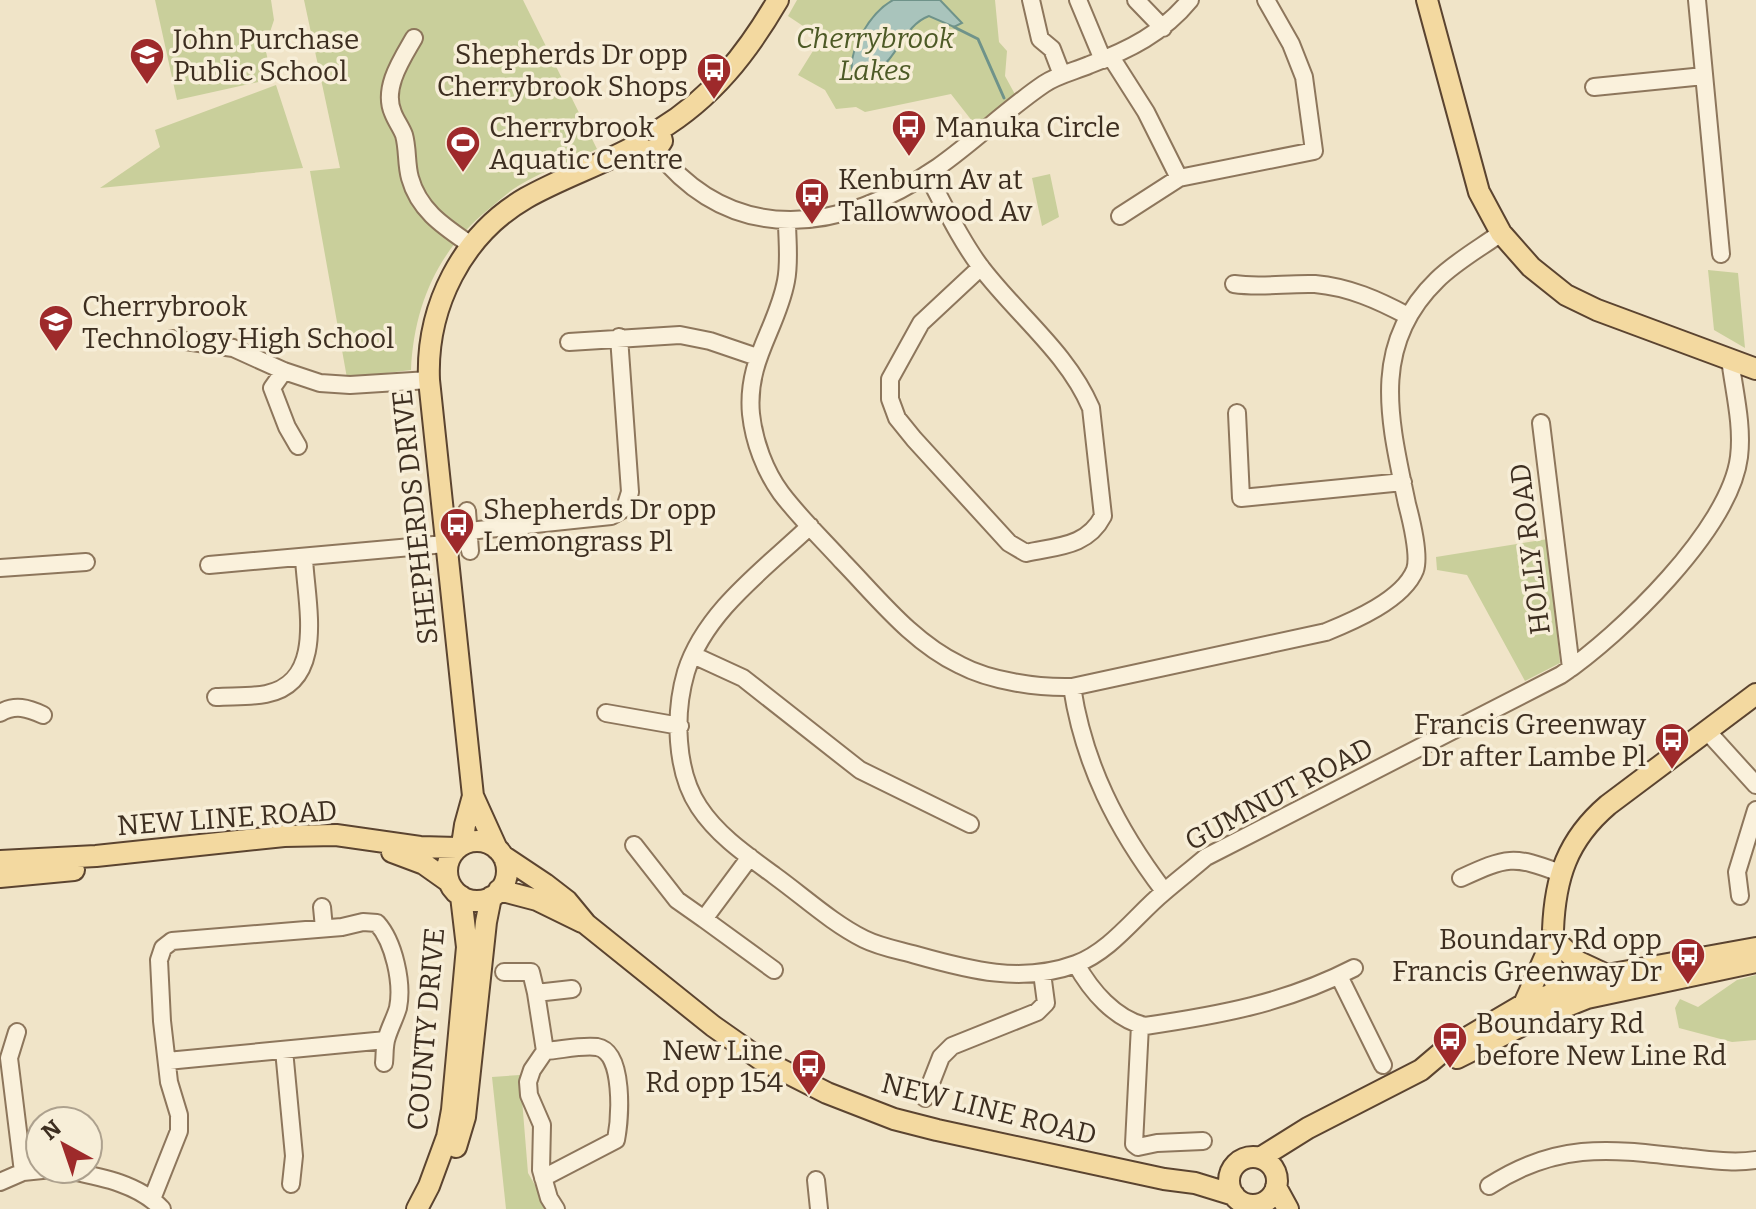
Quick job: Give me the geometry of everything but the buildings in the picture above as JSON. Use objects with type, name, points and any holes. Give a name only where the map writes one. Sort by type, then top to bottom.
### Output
[{"type":"main road","name":"SHEPHERDS DRIVE","points":[[500,852],[473,796],[429,380],[431,338],[438,309],[449,281],[471,245],[498,218],[529,196],[651,142],[723,79],[778,0]]},
{"type":"main road","points":[[1427,0],[1479,192],[1501,233],[1531,267],[1566,295],[1597,310],[1756,369]]},
{"type":"main road","points":[[1566,994],[1554,940],[1554,897],[1560,873],[1580,835],[1598,814],[1756,694]]},
{"type":"main road","name":"SHEPHERDS DRIVE","points":[[460,846],[473,796]]},
{"type":"main road","name":"NEW LINE ROAD","points":[[0,861],[96,856],[284,836],[336,835],[420,847],[460,846]]},
{"type":"main road","points":[[481,841],[500,852],[507,873],[495,894],[476,901],[454,888],[448,863],[460,846],[481,841]]},
{"type":"main road","name":"NEW LINE ROAD","points":[[0,877],[299,846],[336,845],[403,854],[424,864],[454,888]]},
{"type":"main road","name":"NEW LINE ROAD","points":[[500,852],[567,901],[586,924],[713,1026],[760,1059],[846,1101],[937,1130],[1195,1183],[1234,1195]]},
{"type":"main road","name":"COUNTY DRIVE","points":[[417,1209],[447,1137],[452,1110],[467,947],[454,888]]},
{"type":"main road","name":"NEW LINE ROAD","points":[[495,894],[537,900],[586,924]]},
{"type":"main road","name":"COUNTY DRIVE","points":[[430,1209],[442,1190],[465,1117],[486,922],[495,894]]},
{"type":"main road","points":[[1554,940],[1577,961],[1607,975]]},
{"type":"main road","points":[[1524,1004],[1554,940]]},
{"type":"main road","points":[[1288,1209],[1270,1172],[1243,1159],[1231,1172],[1230,1188],[1234,1195],[1255,1207],[1267,1200],[1270,1172],[1308,1128],[1421,1070],[1446,1063],[1528,1022],[1566,994],[1607,975],[1756,948]]},
{"type":"main road","points":[[1421,1070],[1441,1053],[1524,1004],[1566,994],[1626,988],[1756,962]]},
{"type":"main road","name":"NEW LINE ROAD","points":[[1195,1183],[1231,1172]]},
{"type":"street","points":[[1031,0],[1040,39],[1052,49],[1062,75]]},
{"type":"street","points":[[1078,0],[1107,58],[1146,112],[1179,178]]},
{"type":"street","points":[[1136,0],[1163,28]]},
{"type":"street","points":[[651,142],[677,175],[701,195],[752,217],[787,220],[855,210],[927,174],[1045,83],[1135,46],[1163,28],[1190,0]]},
{"type":"street","points":[[1120,216],[1179,178],[1314,151],[1304,77],[1291,44],[1266,0]]},
{"type":"street","points":[[1697,0],[1721,254]]},
{"type":"street","points":[[414,38],[393,79],[390,97],[392,111],[404,137],[410,179],[417,198],[428,213],[471,245]]},
{"type":"street","points":[[1594,87],[1704,76]]},
{"type":"street","points":[[927,174],[981,267],[1067,366],[1091,408],[1103,516],[1095,531],[1080,541],[1026,553],[1009,543],[914,439],[897,418],[890,399],[890,379],[921,323],[981,267]]},
{"type":"street","points":[[787,220],[786,281],[781,302],[757,357],[751,390],[756,443],[767,469],[781,492],[810,526],[907,630],[960,666],[1009,681],[1052,687],[1072,687],[1326,632],[1356,620],[1404,586],[1416,569],[1413,532],[1388,398],[1392,357],[1408,316],[1421,296],[1439,277],[1501,233]]},
{"type":"street","points":[[1234,284],[1252,287],[1317,284],[1366,294],[1408,316]]},
{"type":"street","points":[[569,342],[680,335],[710,341],[757,357]]},
{"type":"street","points":[[469,531],[611,516],[625,508],[630,492],[619,337]]},
{"type":"street","points":[[172,339],[233,348],[320,383],[350,385],[429,380]]},
{"type":"street","name":"GUMNUT ROAD","points":[[810,526],[712,623],[693,655],[684,685],[680,753],[698,806],[713,826],[750,857],[841,925],[865,939],[976,971],[1016,975],[1042,973],[1076,964],[1098,953],[1164,891],[1206,857],[1571,668],[1667,581],[1683,563],[1721,506],[1739,459],[1740,440],[1730,359]]},
{"type":"street","points":[[284,371],[272,388],[298,446]]},
{"type":"street","points":[[1237,413],[1241,498],[1403,482]]},
{"type":"street","name":"HOLLY ROAD","points":[[1541,423],[1571,668]]},
{"type":"street","points":[[467,511],[470,551]]},
{"type":"street","points":[[209,565],[445,544]]},
{"type":"street","points":[[216,697],[267,694],[294,680],[303,668],[309,649],[304,558]]},
{"type":"street","points":[[0,568],[86,562]]},
{"type":"street","points":[[693,655],[743,678],[860,770],[970,824]]},
{"type":"street","points":[[1072,687],[1077,720],[1087,752],[1126,839],[1164,891]]},
{"type":"street","points":[[0,713],[27,707],[43,715]]},
{"type":"street","points":[[606,713],[680,726]]},
{"type":"street","points":[[1707,731],[1756,785]]},
{"type":"street","points":[[1740,896],[1737,872],[1756,810]]},
{"type":"street","points":[[634,845],[677,900],[774,970]]},
{"type":"street","points":[[704,919],[750,857]]},
{"type":"street","points":[[1461,878],[1499,860],[1511,859],[1536,863],[1560,873]]},
{"type":"street","points":[[322,907],[324,928]]},
{"type":"street","points":[[104,1177],[157,1204],[179,1131],[179,1115],[169,1082],[159,960],[163,948],[172,941],[377,923],[384,930],[398,985],[399,1004],[386,1040],[384,1063]]},
{"type":"street","points":[[1076,964],[1084,979],[1115,1012],[1132,1023],[1145,1026],[1229,1013],[1282,1000],[1347,972],[1383,1065]]},
{"type":"street","points":[[504,972],[531,972],[536,993],[545,1051],[532,1070],[528,1082],[529,1095],[542,1125],[541,1170],[549,1198],[556,1209]]},
{"type":"street","points":[[925,1098],[941,1057],[952,1046],[1037,1012],[1046,1003],[1042,973]]},
{"type":"street","points":[[536,993],[572,989]]},
{"type":"street","points":[[1140,1025],[1134,1144],[1138,1147],[1203,1141]]},
{"type":"street","points":[[0,1182],[23,1172],[9,1058],[17,1032]]},
{"type":"street","points":[[167,1061],[386,1040]]},
{"type":"street","points":[[543,1178],[616,1140],[621,1115],[613,1058],[604,1050],[595,1047],[545,1051]]},
{"type":"street","points":[[284,1050],[294,1156],[291,1184]]},
{"type":"street","points":[[1489,1186],[1539,1159],[1585,1151],[1635,1151],[1715,1161],[1756,1160]]},
{"type":"street","points":[[816,1180],[819,1209]]},
{"type":"green space","points":[[155,0],[271,0],[274,20],[265,47],[272,79],[177,100]]},
{"type":"green space","points":[[304,0],[523,0],[597,149],[514,188],[456,242],[432,280],[424,301],[417,323],[411,370],[347,378],[310,171],[340,168]]},
{"type":"green space","name":"Cherrybrook Lakes","points":[[797,0],[995,0],[999,42],[1007,51],[1005,76],[1017,98],[976,126],[951,94],[865,112],[856,107],[836,109],[825,90],[798,75],[821,38],[788,16]]},
{"type":"green space","points":[[276,85],[303,168],[100,188],[160,147],[155,130]]},
{"type":"green space","points":[[1050,174],[1059,217],[1042,226],[1032,178]]},
{"type":"green space","points":[[1708,270],[1738,273],[1745,348],[1714,330]]},
{"type":"green space","points":[[1548,539],[1560,663],[1525,681],[1467,575],[1437,570],[1436,557]]},
{"type":"green space","points":[[1756,975],[1756,1040],[1732,1042],[1679,1028],[1675,1008],[1680,999],[1698,1007],[1737,980]]},
{"type":"green space","points":[[520,1075],[528,1173],[549,1209],[506,1209],[492,1077]]},
{"type":"water","points":[[893,0],[940,0],[962,23],[954,27],[929,16],[920,20],[884,65],[876,71],[853,76],[853,55],[862,33],[876,13]]},
{"type":"waterway","points":[[954,27],[978,39],[1004,98]]},
{"type":"place","name":"John Purchase Public School","points":[[147,86]]},
{"type":"place","name":"Shepherds Dr opp Cherrybrook Shops","points":[[714,101]]},
{"type":"place","name":"Manuka Circle","points":[[909,158]]},
{"type":"place","name":"Cherrybrook Aquatic Centre","points":[[463,174]]},
{"type":"place","name":"Kenburn Av at Tallowwood Av","points":[[812,226]]},
{"type":"place","name":"Cherrybrook Technology High School","points":[[56,353]]},
{"type":"place","name":"Shepherds Dr opp Lemongrass Pl","points":[[457,556]]},
{"type":"place","name":"Francis Greenway Dr after Lambe Pl","points":[[1672,771]]},
{"type":"place","name":"Boundary Rd opp Francis Greenway Dr","points":[[1688,986]]},
{"type":"place","name":"Boundary Rd before New Line Rd","points":[[1450,1070]]},
{"type":"place","name":"New Line Rd opp 154","points":[[809,1097]]}]
